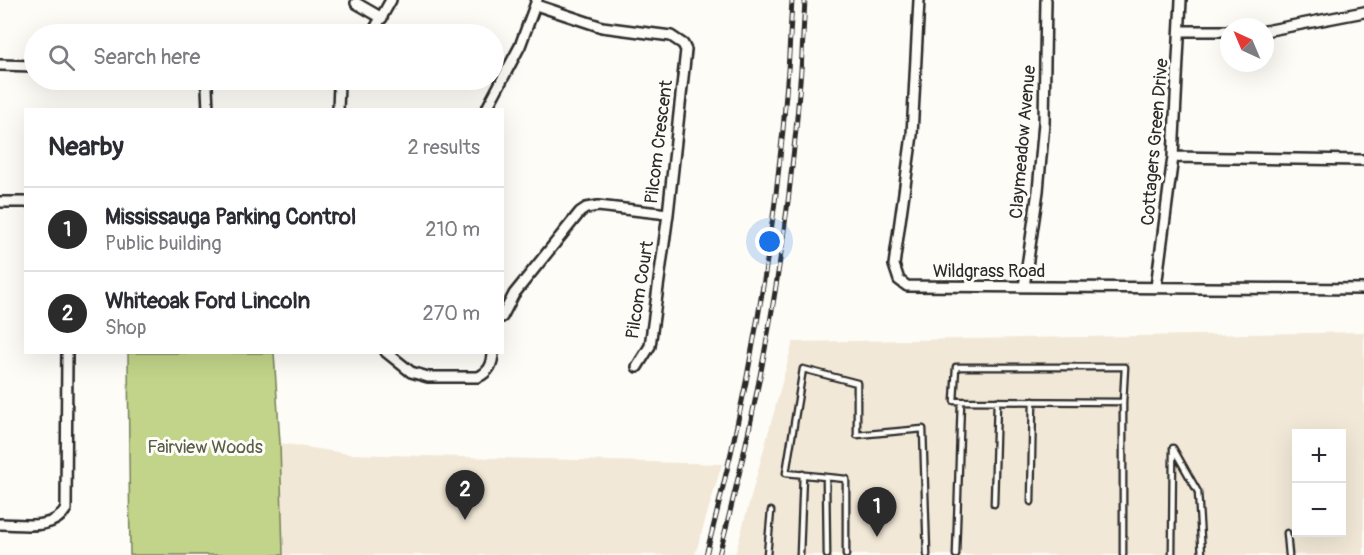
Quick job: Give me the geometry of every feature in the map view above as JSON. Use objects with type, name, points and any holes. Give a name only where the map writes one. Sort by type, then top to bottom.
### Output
[{"type":"street","points":[[378,24],[391,0]]},
{"type":"street","name":"Wildgrass Road","points":[[919,0],[912,135],[894,261],[895,271],[902,283],[912,287],[1364,289]]},
{"type":"street","name":"Claymeadow Avenue","points":[[1024,287],[1039,180],[1046,101],[1046,0]]},
{"type":"street","name":"Cottagers Green Drive","points":[[1156,287],[1173,157],[1181,0]]},
{"type":"street","points":[[504,76],[520,46],[536,2]]},
{"type":"street","name":"Pilcom Crescent","points":[[504,313],[514,294],[580,212],[586,208],[598,206],[668,214],[685,54],[682,44],[671,36],[602,27],[536,2]]},
{"type":"street","points":[[356,3],[382,18]]},
{"type":"street","points":[[1274,29],[1364,12]]},
{"type":"street","points":[[1180,31],[1220,31]]},
{"type":"street","points":[[0,65],[24,66]]},
{"type":"street","points":[[207,90],[208,108]]},
{"type":"street","points":[[338,108],[339,90]]},
{"type":"street","points":[[487,108],[497,90]]},
{"type":"street","points":[[1173,157],[1364,160]]},
{"type":"street","points":[[0,202],[24,202]]},
{"type":"street","name":"Pilcom Court","points":[[637,367],[650,346],[668,214]]},
{"type":"street","points":[[0,524],[48,524],[57,519],[66,509],[67,354]]},
{"type":"street","points":[[388,354],[411,372],[428,377],[478,377],[486,374],[490,368],[493,354]]},
{"type":"lane","points":[[1123,402],[954,400],[956,367],[1125,367],[1123,555]]},
{"type":"lane","points":[[846,555],[846,479],[786,472],[803,369],[857,383],[857,435],[923,429],[927,555]]},
{"type":"lane","points":[[994,504],[998,400]]},
{"type":"lane","points":[[956,555],[961,401]]},
{"type":"lane","points":[[1031,501],[1033,401]]},
{"type":"lane","points":[[1172,555],[1173,448],[1198,492],[1202,555]]},
{"type":"lane","points":[[800,555],[803,474]]},
{"type":"lane","points":[[826,477],[827,555]]},
{"type":"lane","points":[[767,555],[771,511]]},
{"type":"lane","points":[[1287,533],[1288,555]]},
{"type":"shaded area","points":[[1364,332],[1364,555],[735,555],[793,342]]},
{"type":"shaded area","points":[[280,443],[350,454],[722,464],[695,555],[283,555]]},
{"type":"green space","name":"Fairview Woods","points":[[128,354],[274,354],[280,443],[283,555],[130,555]]},
{"type":"railway","points":[[706,555],[739,418],[764,280],[782,141],[792,0]]},
{"type":"railway","points":[[719,555],[752,418],[777,280],[795,140],[805,0]]},
{"type":"place","name":"Whiteoak Ford Lincoln","points":[[465,520]]},
{"type":"place","name":"Mississauga Parking Control","points":[[877,537]]}]
